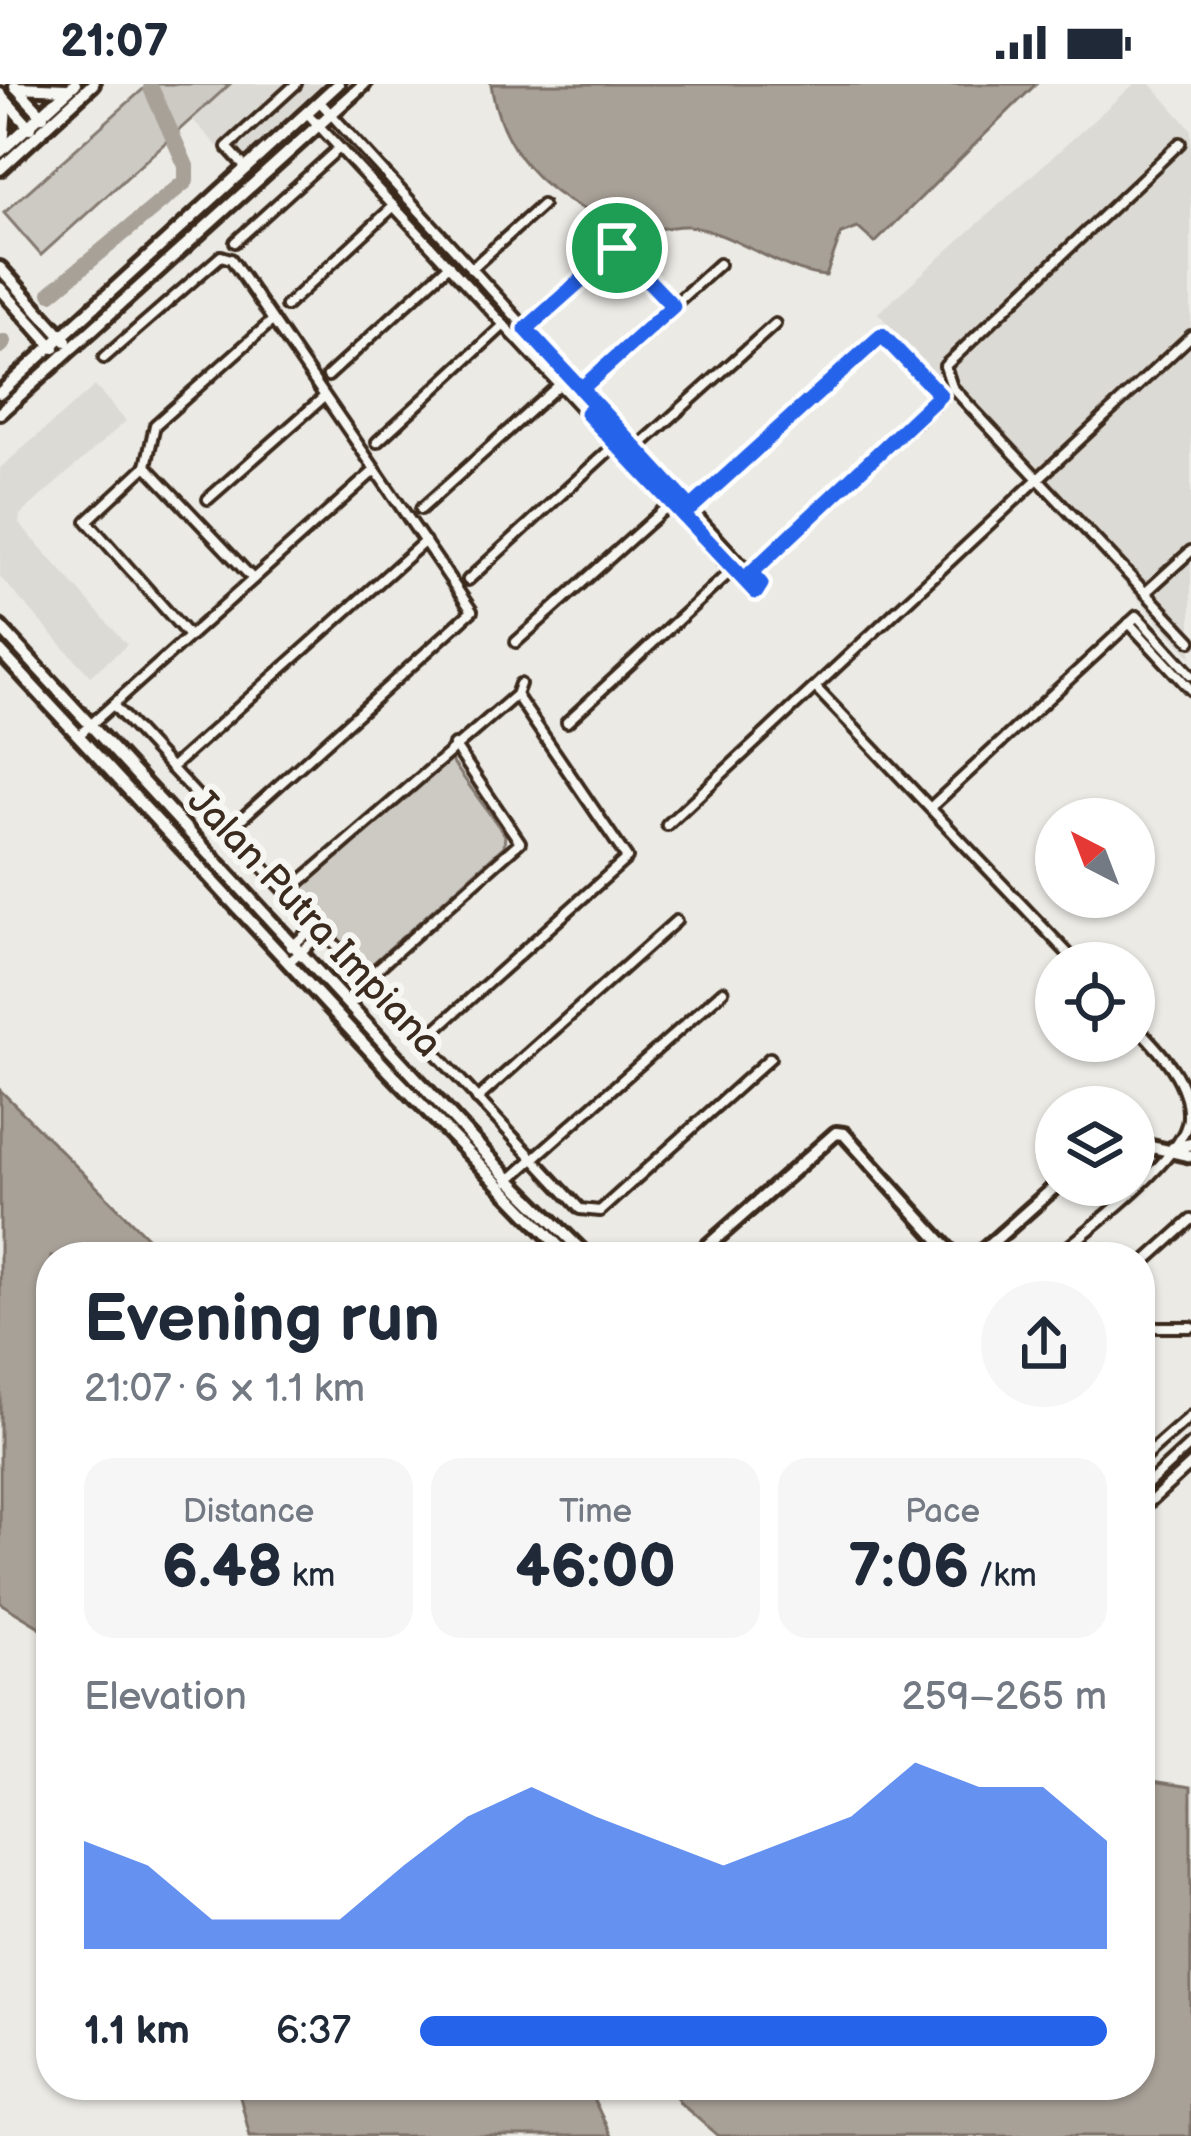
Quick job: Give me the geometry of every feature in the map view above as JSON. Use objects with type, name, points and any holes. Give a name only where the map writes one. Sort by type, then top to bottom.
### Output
[{"type":"street","points":[[1,151],[93,84]]},
{"type":"street","points":[[246,168],[226,147],[296,84]]},
{"type":"street","points":[[0,393],[338,84]]},
{"type":"street","points":[[0,413],[364,84]]},
{"type":"street","points":[[15,85],[45,119]]},
{"type":"street","points":[[15,85],[73,86]]},
{"type":"street","points":[[45,119],[73,86]]},
{"type":"street","points":[[2,96],[32,131]]},
{"type":"street","points":[[1,151],[9,125],[2,96]]},
{"type":"street","points":[[307,113],[756,592],[761,584],[319,101]]},
{"type":"street","points":[[0,182],[32,131]]},
{"type":"street","points":[[1180,143],[947,358],[952,387],[1191,640]]},
{"type":"street","points":[[236,242],[339,148]]},
{"type":"street","points":[[0,169],[16,154]]},
{"type":"street","points":[[372,182],[383,172]]},
{"type":"street","points":[[286,306],[394,206]]},
{"type":"street","points":[[471,269],[542,206]]},
{"type":"street","points":[[526,329],[617,248],[673,306]]},
{"type":"street","points":[[104,358],[226,256],[472,611],[229,830]]},
{"type":"street","points":[[581,389],[719,265]]},
{"type":"street","points":[[328,376],[449,266]]},
{"type":"street","points":[[0,268],[67,352]]},
{"type":"street","points":[[0,288],[57,341]]},
{"type":"street","points":[[478,297],[488,288]]},
{"type":"street","points":[[189,636],[87,521],[146,466],[155,425],[272,321]]},
{"type":"street","points":[[637,449],[775,324]]},
{"type":"street","points":[[377,442],[504,325]]},
{"type":"street","points":[[691,508],[882,335],[941,398],[751,573]]},
{"type":"street","points":[[667,825],[1191,336]]},
{"type":"street","points":[[422,509],[560,384]]},
{"type":"street","points":[[208,499],[324,397]]},
{"type":"street","points":[[587,413],[596,405]]},
{"type":"street","points":[[469,580],[616,444]]},
{"type":"street","points":[[146,466],[253,579]]},
{"type":"street","points":[[79,735],[375,470]]},
{"type":"street","points":[[516,642],[670,503]]},
{"type":"street","points":[[171,768],[425,541]]},
{"type":"street","points":[[1146,592],[1191,551]]},
{"type":"street","points":[[567,722],[732,570]]},
{"type":"street","points":[[931,807],[1133,619]]},
{"type":"street","points":[[1133,619],[1191,675]]},
{"type":"street","points":[[1133,619],[1191,690]]},
{"type":"street","name":"Jalan Putra Impiana","points":[[0,627],[297,949],[556,1242]]},
{"type":"street","name":"Jalan Putra Impiana","points":[[0,651],[285,958],[505,1184],[571,1242]]},
{"type":"street","points":[[287,893],[516,695],[520,684]]},
{"type":"street","points":[[816,688],[1057,942]]},
{"type":"street","points":[[423,1041],[627,858],[516,695]]},
{"type":"street","points":[[113,705],[580,1209],[600,1210],[770,1058]]},
{"type":"street","points":[[367,979],[520,842],[454,745]]},
{"type":"street","points":[[477,1100],[676,920]]},
{"type":"street","points":[[285,958],[320,928]]},
{"type":"street","points":[[505,1184],[723,991]]},
{"type":"street","points":[[1072,1242],[1186,1131],[1189,1113],[1178,1075],[1155,1048]]},
{"type":"street","points":[[712,1242],[836,1133],[844,1135],[941,1242]]},
{"type":"street","points":[[1173,1148],[1191,1144]]},
{"type":"street","points":[[1155,1146],[1191,1156]]},
{"type":"street","points":[[993,1242],[1035,1205]]},
{"type":"street","points":[[1155,1252],[1191,1220]]},
{"type":"street","points":[[1155,1328],[1191,1327]]},
{"type":"street","points":[[1155,1447],[1191,1415]]},
{"type":"street","points":[[1155,1477],[1191,1444]]},
{"type":"street","points":[[1155,1497],[1191,1464]]},
{"type":"shaded area","points":[[149,84],[230,84],[41,255],[4,213]]},
{"type":"shaded area","points":[[230,84],[322,84],[235,165],[192,119]]},
{"type":"shaded area","points":[[491,84],[1036,84],[875,243],[858,228],[841,234],[826,276],[792,267],[706,230],[621,223],[568,200],[525,163],[498,113]]},
{"type":"shaded area","points":[[1134,84],[1151,84],[1191,129],[1191,657],[878,313]]},
{"type":"shaded area","points":[[95,386],[126,421],[20,515],[19,523],[127,645],[90,676],[0,577],[0,468]]},
{"type":"shaded area","points":[[448,756],[505,835],[504,846],[373,963],[363,964],[297,899],[299,889]]},
{"type":"shaded area","points":[[0,1090],[152,1242],[36,1242],[36,1625],[0,1603]]},
{"type":"shaded area","points":[[1155,1781],[1191,1787],[1191,2136],[718,2136],[679,2102],[1155,2100]]},
{"type":"shaded area","points":[[241,2100],[594,2100],[611,2136],[250,2136]]},
{"type":"waterway","points":[[51,293],[186,181],[186,166],[151,88]]},
{"type":"waterway","points":[[0,346],[4,342]]},
{"type":"route","points":[[617,248],[526,329],[581,389],[637,449],[691,508],[882,335],[940,395],[939,401],[751,573],[762,587],[756,592],[587,413],[596,405],[581,389],[673,306],[617,248]]}]
